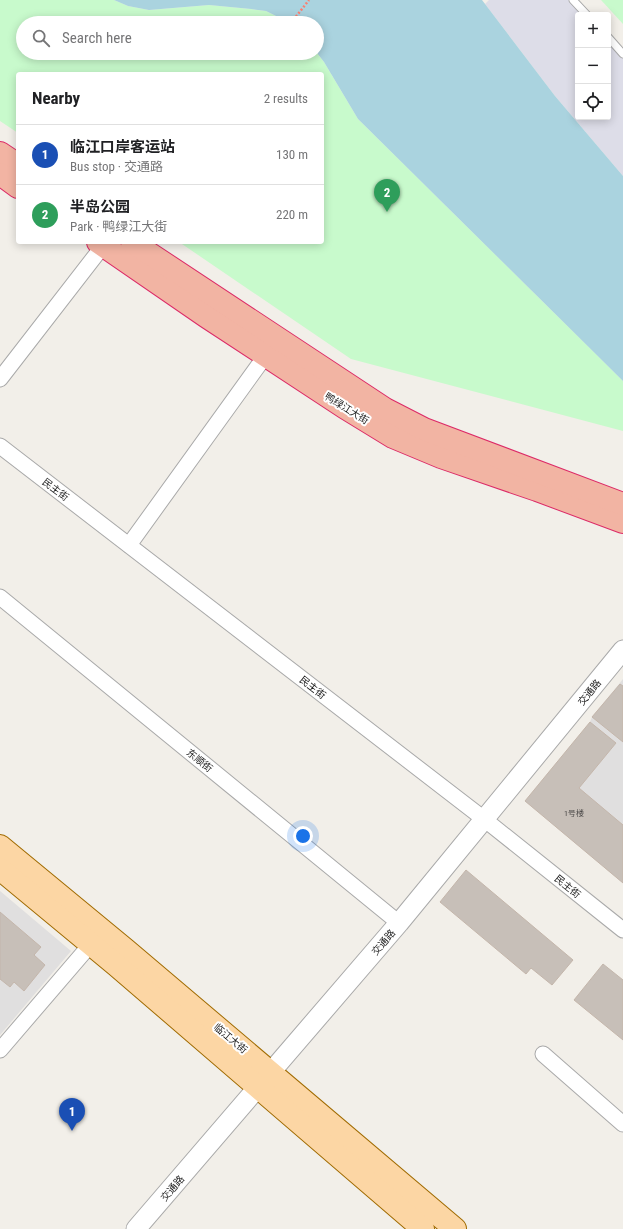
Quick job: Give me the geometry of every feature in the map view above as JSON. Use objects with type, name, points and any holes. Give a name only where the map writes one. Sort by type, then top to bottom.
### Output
[{"type":"highway","points":[[0,153],[16,164]]},
{"type":"highway","points":[[0,174],[16,186]]},
{"type":"highway","name":"鸭绿江大街","points":[[103,244],[207,317],[272,347],[424,429],[623,504]]},
{"type":"highway","name":"鸭绿江大街","points":[[135,244],[272,347],[344,407],[393,437],[441,457],[537,490],[623,522]]},
{"type":"main road","name":"临江大街","points":[[0,846],[97,937],[265,1080],[455,1229]]},
{"type":"main road","name":"临江大街","points":[[0,869],[97,937]]},
{"type":"main road","name":"临江大街","points":[[265,1080],[423,1229]]},
{"type":"street","points":[[0,379],[101,244]]},
{"type":"street","points":[[130,545],[272,347]]},
{"type":"street","name":"民主街","points":[[0,446],[484,819],[623,930]]},
{"type":"street","name":"东顺街","points":[[0,597],[399,923]]},
{"type":"street","name":"交通路","points":[[136,1229],[399,923],[623,650]]},
{"type":"street","points":[[0,1050],[97,937]]},
{"type":"street","points":[[543,1054],[623,1124]]},
{"type":"lane","points":[[573,0],[584,12]]},
{"type":"lane","points":[[611,41],[623,54]]},
{"type":"path","points":[[296,16],[309,0]]},
{"type":"shaded area","points":[[489,0],[573,0],[584,12],[575,12],[575,120],[555,96],[485,4]]},
{"type":"shaded area","points":[[611,41],[623,54],[623,176],[575,120],[611,120]]},
{"type":"shaded area","points":[[623,679],[623,883],[525,801],[590,722],[592,717]]},
{"type":"shaded area","points":[[0,891],[71,951],[0,1035]]},
{"type":"green space","points":[[0,0],[114,0],[128,6],[149,10],[209,5],[266,11],[276,16],[16,16],[16,60],[322,60],[358,119],[623,381],[623,431],[351,359],[182,244],[324,244],[324,72],[16,72],[16,132],[0,121]]},
{"type":"green space","points":[[601,0],[623,0],[623,24]]},
{"type":"water","points":[[114,0],[482,0],[555,96],[623,176],[623,381],[358,119],[322,60],[324,60],[324,16],[276,16],[266,11],[209,5],[149,10],[128,6]]},
{"type":"building","points":[[620,684],[623,686],[623,742],[592,717]]},
{"type":"building","points":[[590,722],[616,743],[579,788],[623,825],[623,883],[525,801]]},
{"type":"building","points":[[466,870],[573,960],[552,985],[531,968],[526,974],[440,902]]},
{"type":"building","points":[[0,912],[41,947],[34,955],[45,965],[24,991],[14,982],[10,987],[0,979]]},
{"type":"building","points":[[603,964],[623,980],[623,1040],[574,1000]]},
{"type":"place","name":"半岛公园","points":[[387,212]]},
{"type":"place","name":"临江口岸客运站","points":[[72,1131]]}]
